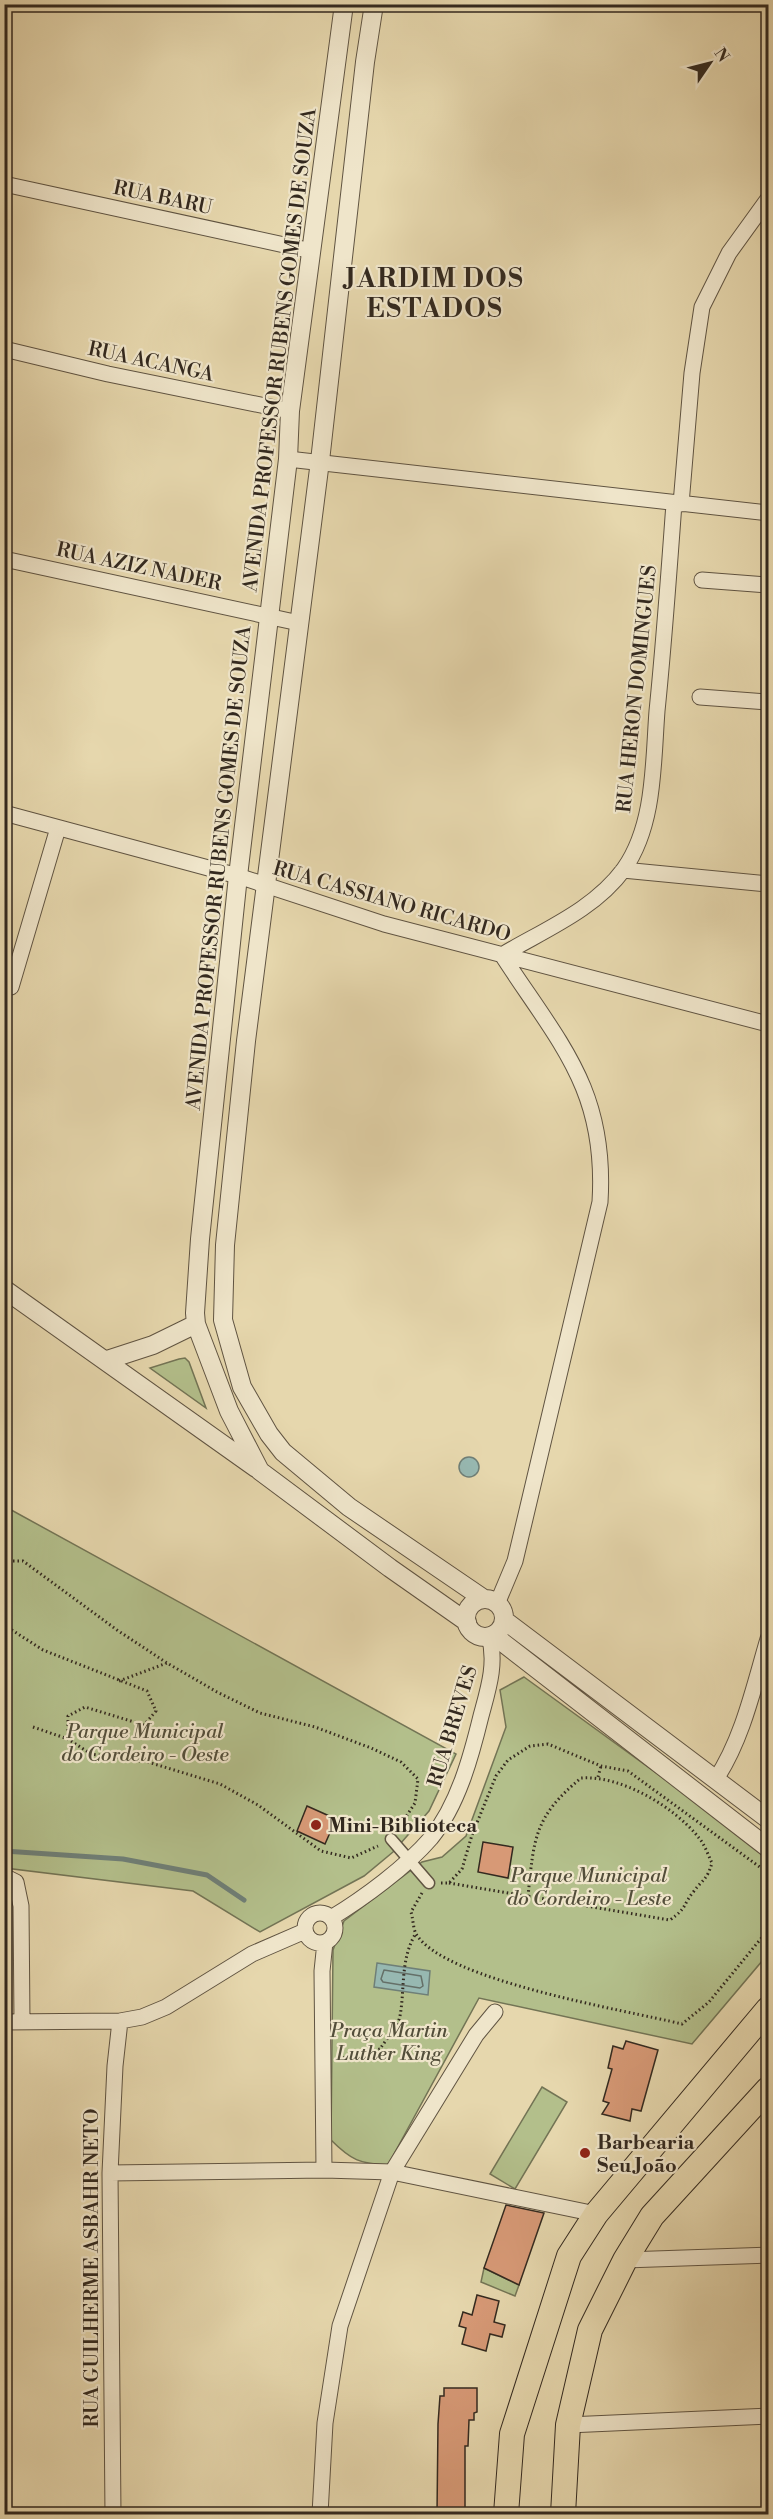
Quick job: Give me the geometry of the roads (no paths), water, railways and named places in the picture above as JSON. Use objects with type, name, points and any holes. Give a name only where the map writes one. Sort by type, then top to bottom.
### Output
[{"type":"main road","points":[[506,2514],[512,2434],[570,2256],[596,2214],[768,2009]]},
{"type":"main road","points":[[563,2514],[568,2425],[590,2330],[626,2260],[652,2216],[768,2089]]},
{"type":"street","name":"AVENIDA PROFESSOR RUBENS GOMES DE SOUZA","points":[[344,4],[290,411],[288,459],[238,876],[200,1239],[196,1324],[229,1411],[260,1471],[322,1519],[467,1622],[473,1632],[493,1619]]},
{"type":"street","points":[[374,4],[365,62],[320,461],[246,1041],[222,1281],[223,1320],[242,1387],[269,1434],[284,1452],[349,1507],[493,1619],[768,1848]]},
{"type":"street","points":[[338,57],[365,62]]},
{"type":"street","name":"RUA BARU","points":[[4,184],[312,251]]},
{"type":"street","name":"RUA HERON DOMINGUES","points":[[502,955],[590,903],[623,870],[640,840],[649,795],[677,504],[702,307],[729,253],[768,199]]},
{"type":"street","name":"RUA ACANGA","points":[[4,349],[108,374],[290,411]]},
{"type":"street","points":[[288,459],[768,513]]},
{"type":"street","name":"RUA AZIZ NADER","points":[[4,559],[299,623]]},
{"type":"street","points":[[702,580],[768,585]]},
{"type":"street","points":[[700,697],[768,702]]},
{"type":"street","name":"RUA CASSIANO RICARDO","points":[[4,813],[238,876],[384,924],[768,1024]]},
{"type":"street","points":[[11,987],[58,828]]},
{"type":"street","points":[[623,870],[768,884]]},
{"type":"street","points":[[493,1619],[515,1561],[523,1529],[600,1202],[602,1177],[601,1155],[588,1094],[562,1045],[502,955]]},
{"type":"street","points":[[200,1239],[215,1250],[225,1245]]},
{"type":"street","points":[[197,1280],[210,1274],[222,1281]]},
{"type":"street","points":[[4,1289],[107,1360],[260,1471]]},
{"type":"street","points":[[107,1360],[153,1345],[196,1324]]},
{"type":"street","points":[[467,1622],[470,1607],[493,1619],[768,1819]]},
{"type":"street","name":"RUA BREVES","points":[[331,1918],[409,1859],[431,1837],[445,1816],[460,1783],[477,1731],[493,1661],[493,1619]]},
{"type":"street","points":[[716,1779],[727,1763],[738,1736],[768,1639]]},
{"type":"street","points":[[391,1839],[429,1883]]},
{"type":"street","points":[[4,1876],[16,1882],[21,1906],[22,2022]]},
{"type":"street","points":[[324,2170],[322,1971],[325,1942],[334,1932],[331,1918],[323,1914],[314,1915],[307,1922],[306,1931],[310,1940],[325,1942]]},
{"type":"street","points":[[4,2022],[120,2021],[142,2017],[166,2007],[252,1954],[306,1931]]},
{"type":"street","points":[[320,2514],[325,2423],[340,2326],[392,2172],[476,2035],[495,2012]]},
{"type":"street","name":"RUA GUILHERME ASBAHR NETO","points":[[112,2514],[110,2173],[115,2066],[120,2021]]},
{"type":"street","points":[[110,2173],[324,2170],[392,2172],[596,2214]]},
{"type":"street","points":[[626,2260],[768,2255]]},
{"type":"street","points":[[568,2425],[768,2416]]},
{"type":"water","points":[[469,1457],[476,1460],[479,1467],[476,1474],[469,1477],[462,1474],[459,1467],[462,1460]]},
{"type":"water","points":[[377,1963],[430,1971],[428,1995],[374,1987]]},
{"type":"waterway","points":[[4,1851],[123,1859],[207,1875],[244,1900]]},
{"type":"place","name":"Mini-Biblioteca","points":[[316,1825]]},
{"type":"place","name":"Barbearia Seu João","points":[[585,2153]]},
{"type":"district","name":"JARDIM DOS ESTADOS","points":[[435,293]]},
{"type":"park label","name":"Parque Municipal do Cordeiro - Oeste","points":[[145,1742]]},
{"type":"park label","name":"Parque Municipal do Cordeiro - Leste","points":[[589,1886]]},
{"type":"park label","name":"Praça Martin Luther King","points":[[389,2042]]}]
